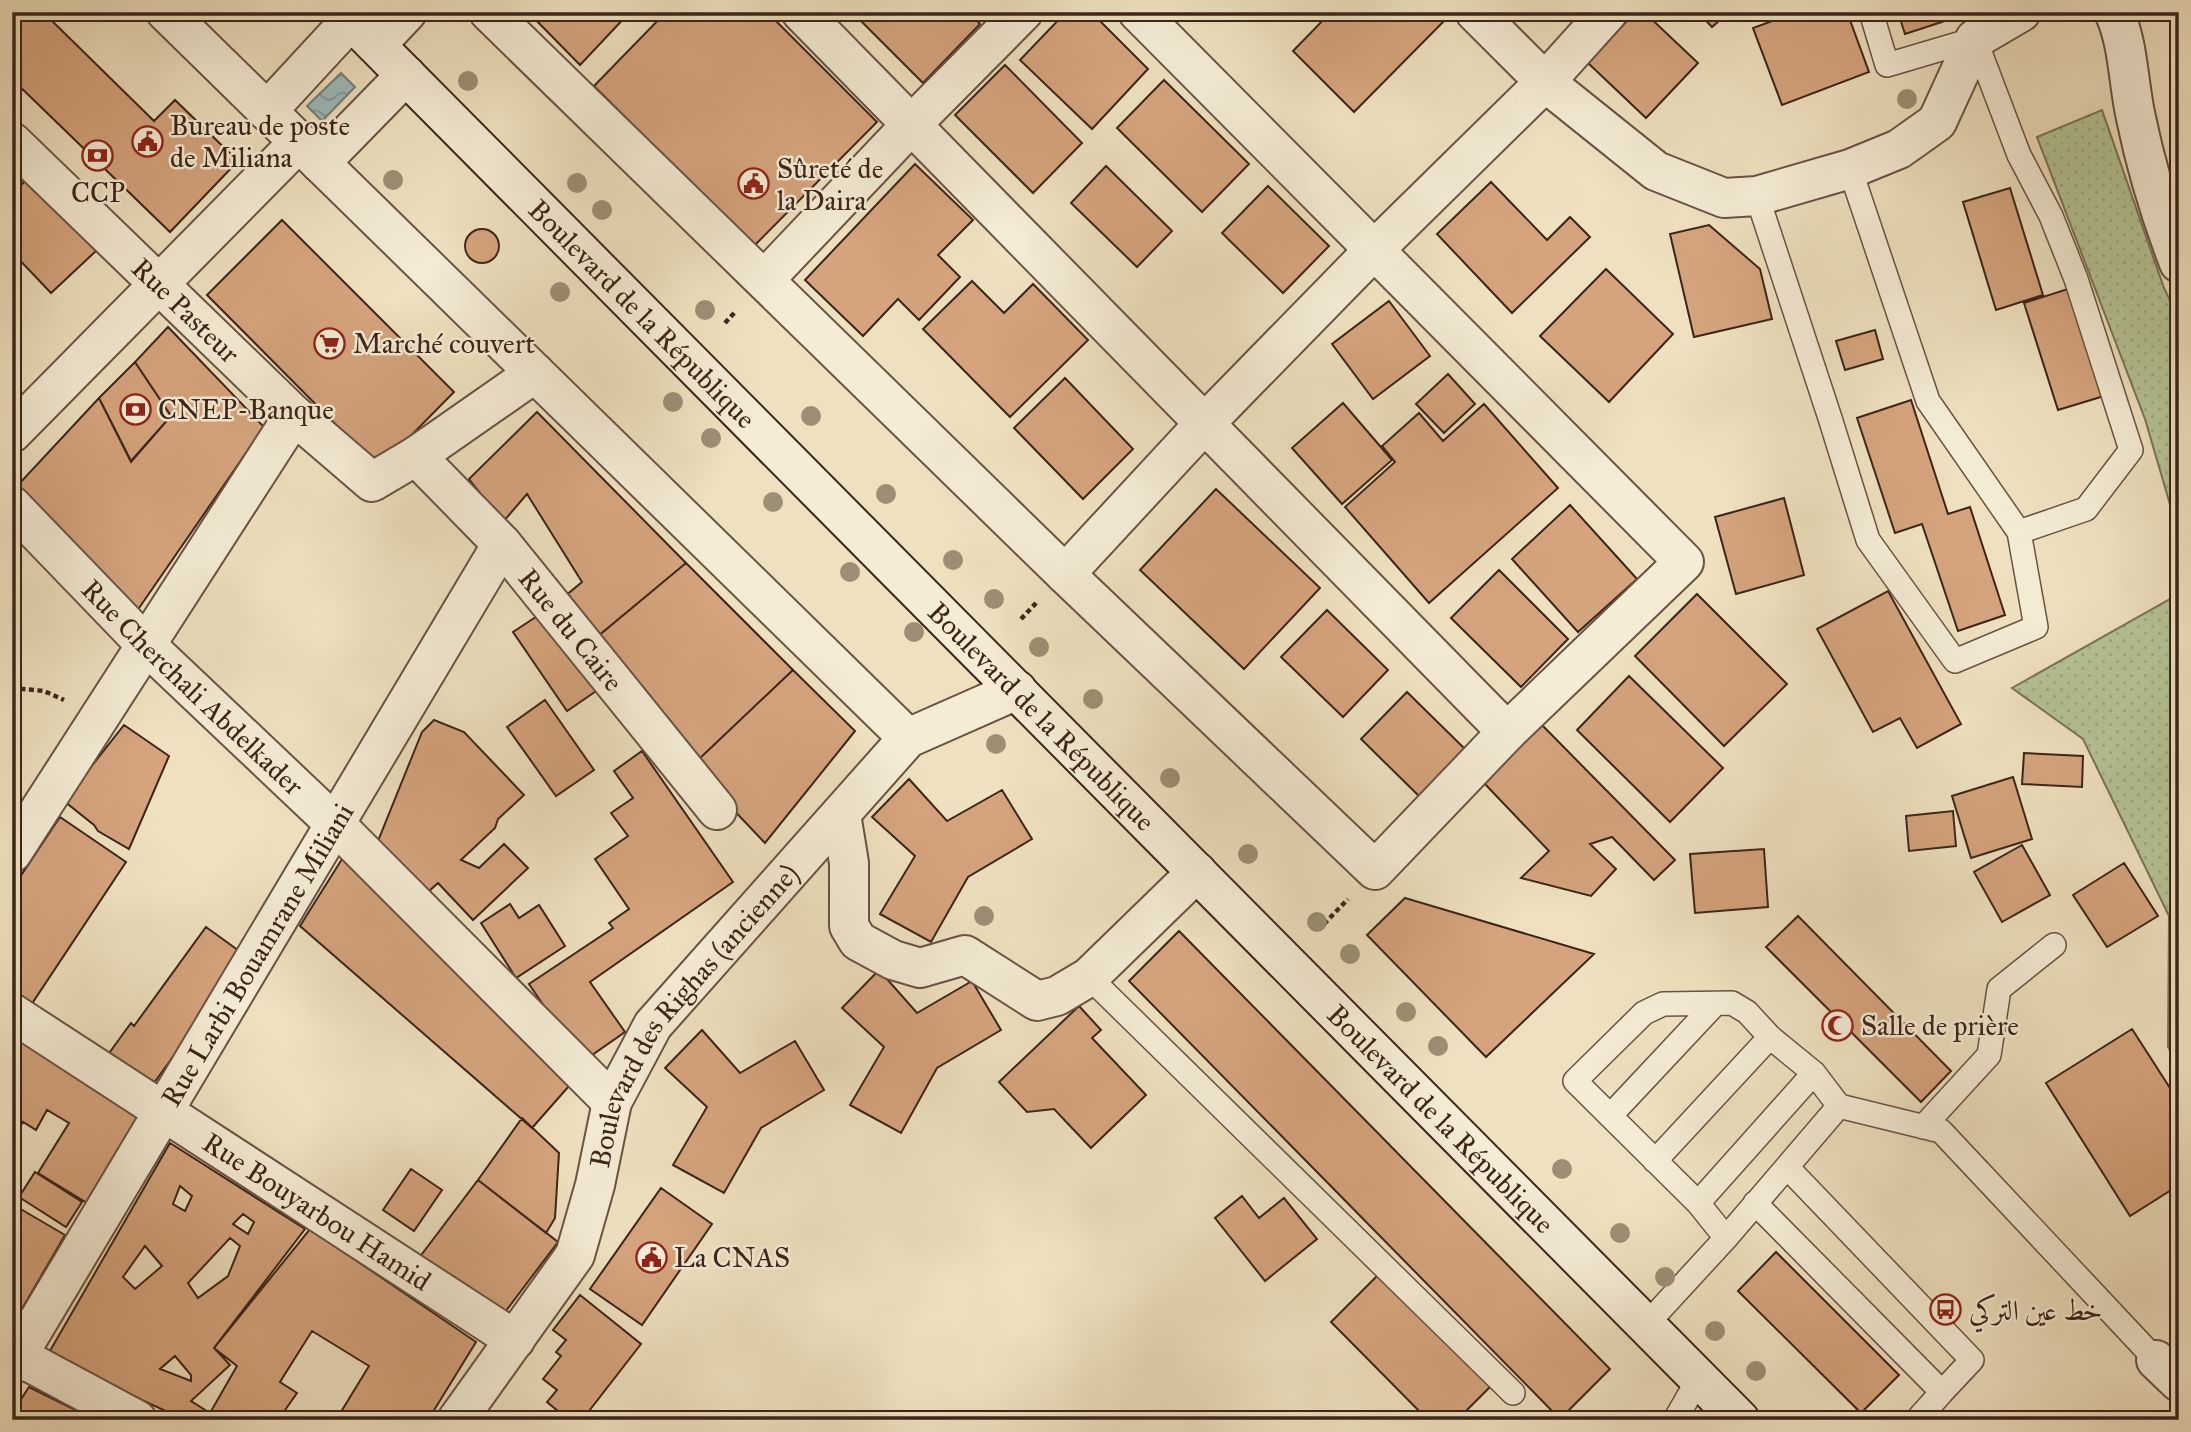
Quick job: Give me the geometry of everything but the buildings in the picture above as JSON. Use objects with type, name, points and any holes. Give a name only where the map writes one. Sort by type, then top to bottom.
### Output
[{"type":"street","points":[[166,12],[908,738]]},
{"type":"street","points":[[267,111],[357,26],[407,12]]},
{"type":"street","points":[[489,12],[1065,574],[1375,870],[1507,732],[1684,562],[1138,12]]},
{"type":"street","points":[[801,12],[1507,732]]},
{"type":"street","points":[[765,279],[1023,12]]},
{"type":"street","points":[[1475,12],[1545,82],[1656,171],[1724,198],[1756,196],[1850,169],[1899,149],[1937,122],[1975,38],[2021,12]]},
{"type":"street","points":[[1065,574],[1205,423],[1374,250],[1545,82],[1608,12]]},
{"type":"street","points":[[2114,12],[2121,28],[2139,130],[2162,217],[2179,263]]},
{"type":"street","name":"Boulevard de la République","points":[[357,26],[1740,1420]]},
{"type":"street","points":[[12,433],[158,286],[310,153],[406,75]]},
{"type":"street","name":"Rue Pasteur","points":[[12,142],[293,415],[372,482],[416,456],[535,373]]},
{"type":"street","points":[[12,853],[293,415]]},
{"type":"street","name":"Rue du Caire","points":[[416,456],[502,544],[717,810]]},
{"type":"street","name":"Rue Cherchali Abdelkader","points":[[12,506],[146,645],[335,824],[612,1102]]},
{"type":"street","name":"Rue Larbi Bouamrane Miliani","points":[[15,1361],[502,544]]},
{"type":"street","name":"Boulevard des Righas (ancienne)","points":[[457,1420],[575,1255],[595,1185],[612,1102],[653,1025],[908,738],[1017,690]]},
{"type":"street","points":[[841,814],[849,863],[849,926],[859,941],[894,960],[920,968],[965,955],[1037,1001],[1057,996],[1089,977],[1197,872]]},
{"type":"street","name":"Rue Bouyarbou Hamid","points":[[12,1013],[515,1340]]},
{"type":"street","points":[[15,1361],[137,1420]]},
{"type":"lane","points":[[1871,12],[1887,65],[1975,38],[2019,155],[2051,216],[2076,279],[2131,450],[2086,509],[2019,532]]},
{"type":"lane","points":[[1756,196],[1868,540],[1955,662],[2036,627],[2019,532],[1928,401],[1850,169]]},
{"type":"lane","points":[[1923,1127],[1989,1055],[1999,989],[2054,945]]},
{"type":"lane","points":[[1089,977],[1513,1393]]},
{"type":"lane","points":[[1726,1238],[1698,1203],[1575,1081],[1644,1013],[1663,1004],[1732,1003],[1747,1012],[1770,1037],[1814,1073],[1839,1106],[1941,1131],[2167,1371]]},
{"type":"lane","points":[[1609,1116],[1715,1004]]},
{"type":"lane","points":[[1655,1161],[1770,1037]]},
{"type":"lane","points":[[1698,1203],[1814,1073]]},
{"type":"lane","points":[[1646,1325],[1726,1238],[1839,1106]]},
{"type":"lane","points":[[1787,1167],[1972,1360],[1917,1420]]},
{"type":"lane","points":[[1755,1203],[1942,1392]]},
{"type":"lane","points":[[1675,1420],[1699,1378]]},
{"type":"path","points":[[12,688],[44,691],[58,696],[95,724]]},
{"type":"green space","points":[[2102,110],[2164,288],[2179,319],[2179,535],[2145,419],[2037,137]]},
{"type":"green space","points":[[2179,594],[2179,1067],[2168,1047],[2169,916],[2083,739],[2012,688]]},
{"type":"water","points":[[341,73],[355,87],[322,121],[307,106]]},
{"type":"place","name":"Bureau de poste de Miliana","points":[[147,141]]},
{"type":"place","name":"CCP","points":[[98,155]]},
{"type":"place","name":"Sûreté de la Daira","points":[[754,184]]},
{"type":"place","name":"Marché couvert","points":[[330,343]]},
{"type":"place","name":"CNEP-Banque","points":[[135,409]]},
{"type":"place","name":"Salle de prière","points":[[1838,1025]]},
{"type":"place","name":"La CNAS","points":[[651,1257]]},
{"type":"place","name":"خط عين التركي","points":[[1946,1310]]}]
